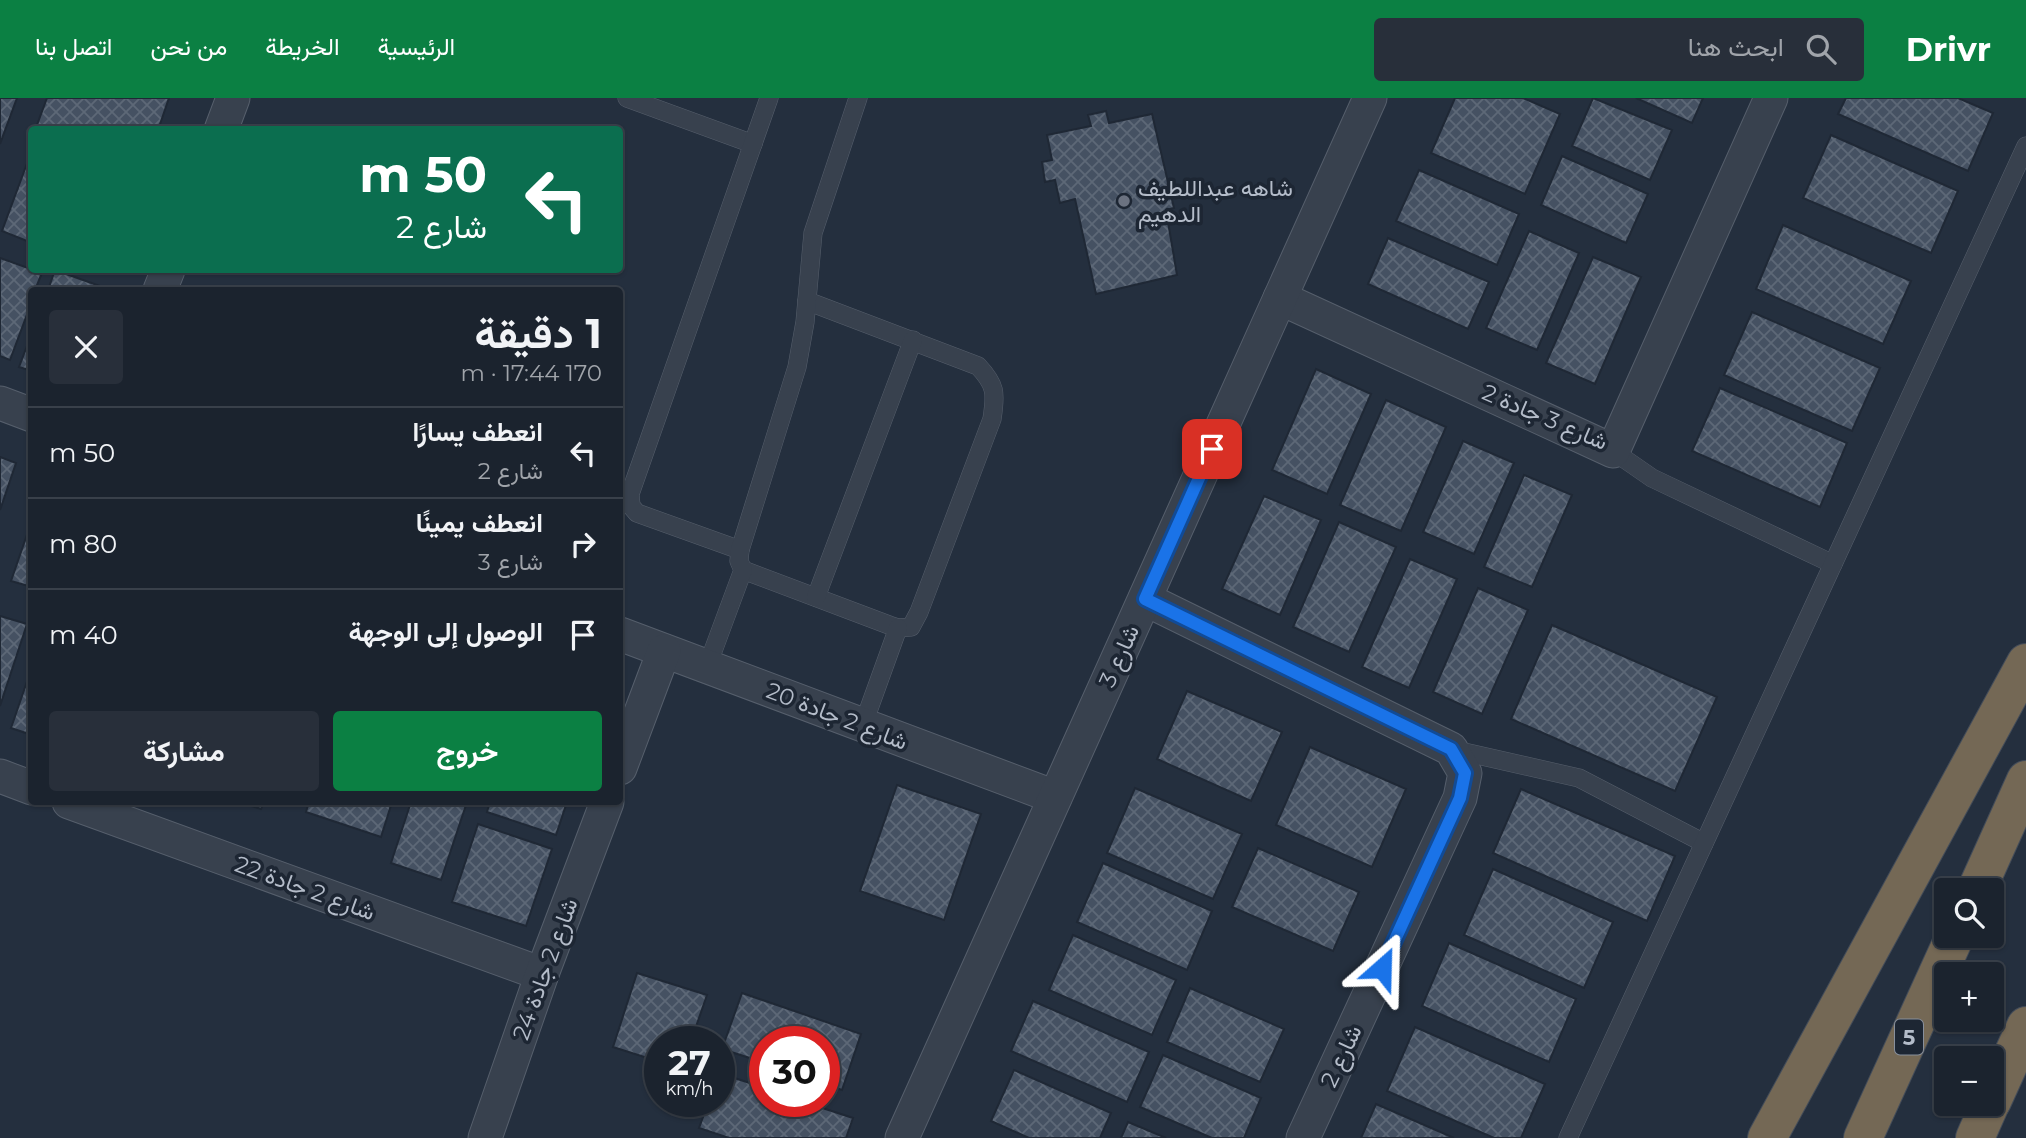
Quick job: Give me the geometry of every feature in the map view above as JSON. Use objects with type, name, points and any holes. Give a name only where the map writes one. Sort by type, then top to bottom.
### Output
[{"type":"highway","points":[[1767,1138],[2026,663]]},
{"type":"highway","points":[[1982,878],[2026,779]]},
{"type":"highway","name":"5","points":[[1863,1138],[1950,948]]},
{"type":"highway","points":[[2004,1074],[2026,1026]]},
{"type":"highway","points":[[1975,1138],[1985,1116]]},
{"type":"street","points":[[222,126],[233,98]]},
{"type":"street","name":"شارع 3","points":[[902,1138],[1370,98]]},
{"type":"street","name":"شارع 3 جادة 2","points":[[1280,298],[1613,451],[1771,98]]},
{"type":"street","points":[[0,403],[28,414]]},
{"type":"street","points":[[1145,599],[1451,749]]},
{"type":"street","name":"شارع 2 جادة 20","points":[[623,635],[1055,797]]},
{"type":"street","points":[[623,760],[664,651]]},
{"type":"street","name":"شارع 2","points":[[1303,1138],[1460,798],[1465,773],[1451,749]]},
{"type":"street","points":[[0,776],[28,786]]},
{"type":"street","name":"شارع 2 جادة 22","points":[[77,805],[542,974]]},
{"type":"street","name":"شارع 2 جادة 24","points":[[485,1138],[542,974],[606,805]]},
{"type":"lane","points":[[627,98],[753,144]]},
{"type":"lane","points":[[740,550],[637,513],[631,506],[630,494],[769,98]]},
{"type":"lane","points":[[707,667],[743,570],[739,561],[740,550],[797,367],[807,301],[813,233],[858,98]]},
{"type":"lane","points":[[1569,1138],[2026,146]]},
{"type":"lane","points":[[743,570],[898,628],[911,627],[992,419],[995,395],[989,378],[978,366],[807,301]]},
{"type":"lane","points":[[816,597],[913,340]]},
{"type":"lane","points":[[1613,451],[1652,478],[1833,564]]},
{"type":"lane","points":[[863,725],[898,628]]},
{"type":"lane","points":[[1451,749],[1579,778],[1704,843]]},
{"type":"building","points":[[0,98],[17,98],[0,144]]},
{"type":"building","points":[[47,98],[169,98],[159,126],[37,125]]},
{"type":"building","points":[[1455,98],[1523,98],[1560,114],[1525,194],[1431,153]]},
{"type":"building","points":[[1593,98],[1672,130],[1650,180],[1572,146]]},
{"type":"building","points":[[1636,98],[1703,98],[1692,123]]},
{"type":"building","points":[[1846,98],[1958,98],[1993,113],[1968,171],[1838,114]]},
{"type":"building","name":"شاهه عبداللطيف الدهيم","points":[[1106,111],[1109,123],[1152,114],[1174,208],[1166,210],[1177,275],[1096,294],[1075,199],[1060,203],[1055,180],[1045,182],[1042,162],[1052,160],[1047,135],[1091,126],[1088,115]]},
{"type":"building","points":[[1831,135],[1958,191],[1931,253],[1803,198]]},
{"type":"building","points":[[1562,156],[1648,194],[1626,243],[1541,205]]},
{"type":"building","points":[[28,161],[28,241],[2,231]]},
{"type":"building","points":[[1419,170],[1519,214],[1497,265],[1396,221]]},
{"type":"building","points":[[1783,225],[1911,281],[1883,344],[1756,289]]},
{"type":"building","points":[[1529,231],[1579,253],[1537,350],[1486,328]]},
{"type":"building","points":[[1388,238],[1489,282],[1468,329],[1368,284]]},
{"type":"building","points":[[1593,257],[1641,277],[1595,384],[1546,363]]},
{"type":"building","points":[[0,258],[28,268],[28,273],[42,273],[36,287],[28,287],[28,312],[10,360],[0,356]]},
{"type":"building","points":[[54,273],[63,273],[103,287],[49,287]]},
{"type":"building","points":[[1752,312],[1880,368],[1852,431],[1724,375]]},
{"type":"building","points":[[28,343],[28,370],[19,367]]},
{"type":"building","points":[[1316,369],[1371,394],[1327,494],[1272,470]]},
{"type":"building","points":[[1720,388],[1847,443],[1820,507],[1692,451]]},
{"type":"building","points":[[1386,400],[1446,427],[1401,531],[1340,505]]},
{"type":"building","points":[[1463,441],[1514,463],[1474,554],[1423,532]]},
{"type":"building","points":[[0,457],[16,463],[0,510]]},
{"type":"building","points":[[1524,475],[1572,495],[1532,587],[1484,567]]},
{"type":"building","points":[[1264,496],[1321,520],[1280,615],[1222,589]]},
{"type":"building","points":[[1339,522],[1396,547],[1349,652],[1293,627]]},
{"type":"building","points":[[28,532],[28,586],[11,581]]},
{"type":"building","points":[[1410,559],[1457,579],[1409,688],[1362,667]]},
{"type":"building","points":[[1478,588],[1528,610],[1482,714],[1433,692]]},
{"type":"building","points":[[0,616],[27,624],[0,706]]},
{"type":"building","points":[[1552,625],[1717,697],[1675,791],[1511,719]]},
{"type":"building","points":[[28,679],[28,734],[11,728]]},
{"type":"building","points":[[1187,691],[1282,732],[1251,801],[1157,759]]},
{"type":"building","points":[[1310,747],[1406,789],[1372,867],[1276,825]]},
{"type":"building","points":[[897,785],[981,814],[944,920],[860,891]]},
{"type":"building","points":[[1135,788],[1242,834],[1213,899],[1107,853]]},
{"type":"building","points":[[1521,789],[1675,856],[1647,921],[1493,853]]},
{"type":"building","points":[[308,805],[391,805],[381,837],[306,812]]},
{"type":"building","points":[[410,805],[466,805],[441,880],[391,863]]},
{"type":"building","points":[[489,805],[566,805],[556,835],[487,812]]},
{"type":"building","points":[[478,824],[552,849],[526,926],[452,902]]},
{"type":"building","points":[[1258,848],[1359,892],[1333,951],[1232,907]]},
{"type":"building","points":[[1103,863],[1212,911],[1187,970],[1077,922]]},
{"type":"building","points":[[1493,869],[1613,922],[1584,988],[1464,935]]},
{"type":"building","points":[[1073,935],[1176,980],[1152,1035],[1049,990]]},
{"type":"building","points":[[1449,943],[1576,999],[1549,1062],[1422,1006]]},
{"type":"building","points":[[637,973],[707,995],[696,1026],[644,1026],[644,1057],[613,1047]]},
{"type":"building","points":[[1190,988],[1284,1029],[1260,1082],[1167,1042]]},
{"type":"building","points":[[742,993],[838,1026],[749,1026],[749,1058],[735,1053],[735,1026],[730,1026]]},
{"type":"building","points":[[1033,1001],[1149,1052],[1127,1102],[1011,1051]]},
{"type":"building","points":[[840,1027],[861,1034],[842,1090],[840,1089]]},
{"type":"building","points":[[1415,1027],[1545,1084],[1521,1138],[1494,1138],[1387,1091]]},
{"type":"building","points":[[1163,1055],[1261,1098],[1244,1138],[1212,1138],[1140,1107]]},
{"type":"building","points":[[1014,1070],[1111,1113],[1100,1138],[1029,1138],[991,1121]]},
{"type":"building","points":[[735,1078],[749,1083],[749,1117],[840,1117],[840,1114],[853,1118],[846,1138],[729,1138],[699,1128],[703,1117],[735,1117]]},
{"type":"building","points":[[1376,1104],[1454,1138],[1361,1138]]},
{"type":"building","points":[[1128,1122],[1166,1138],[1121,1138]]},
{"type":"place","name":"شاهه عبداللطيف الدهيم","points":[[1124,201]]},
{"type":"route","points":[[1212,449],[1145,599],[1451,749],[1465,773],[1460,798],[1382,968]]}]
